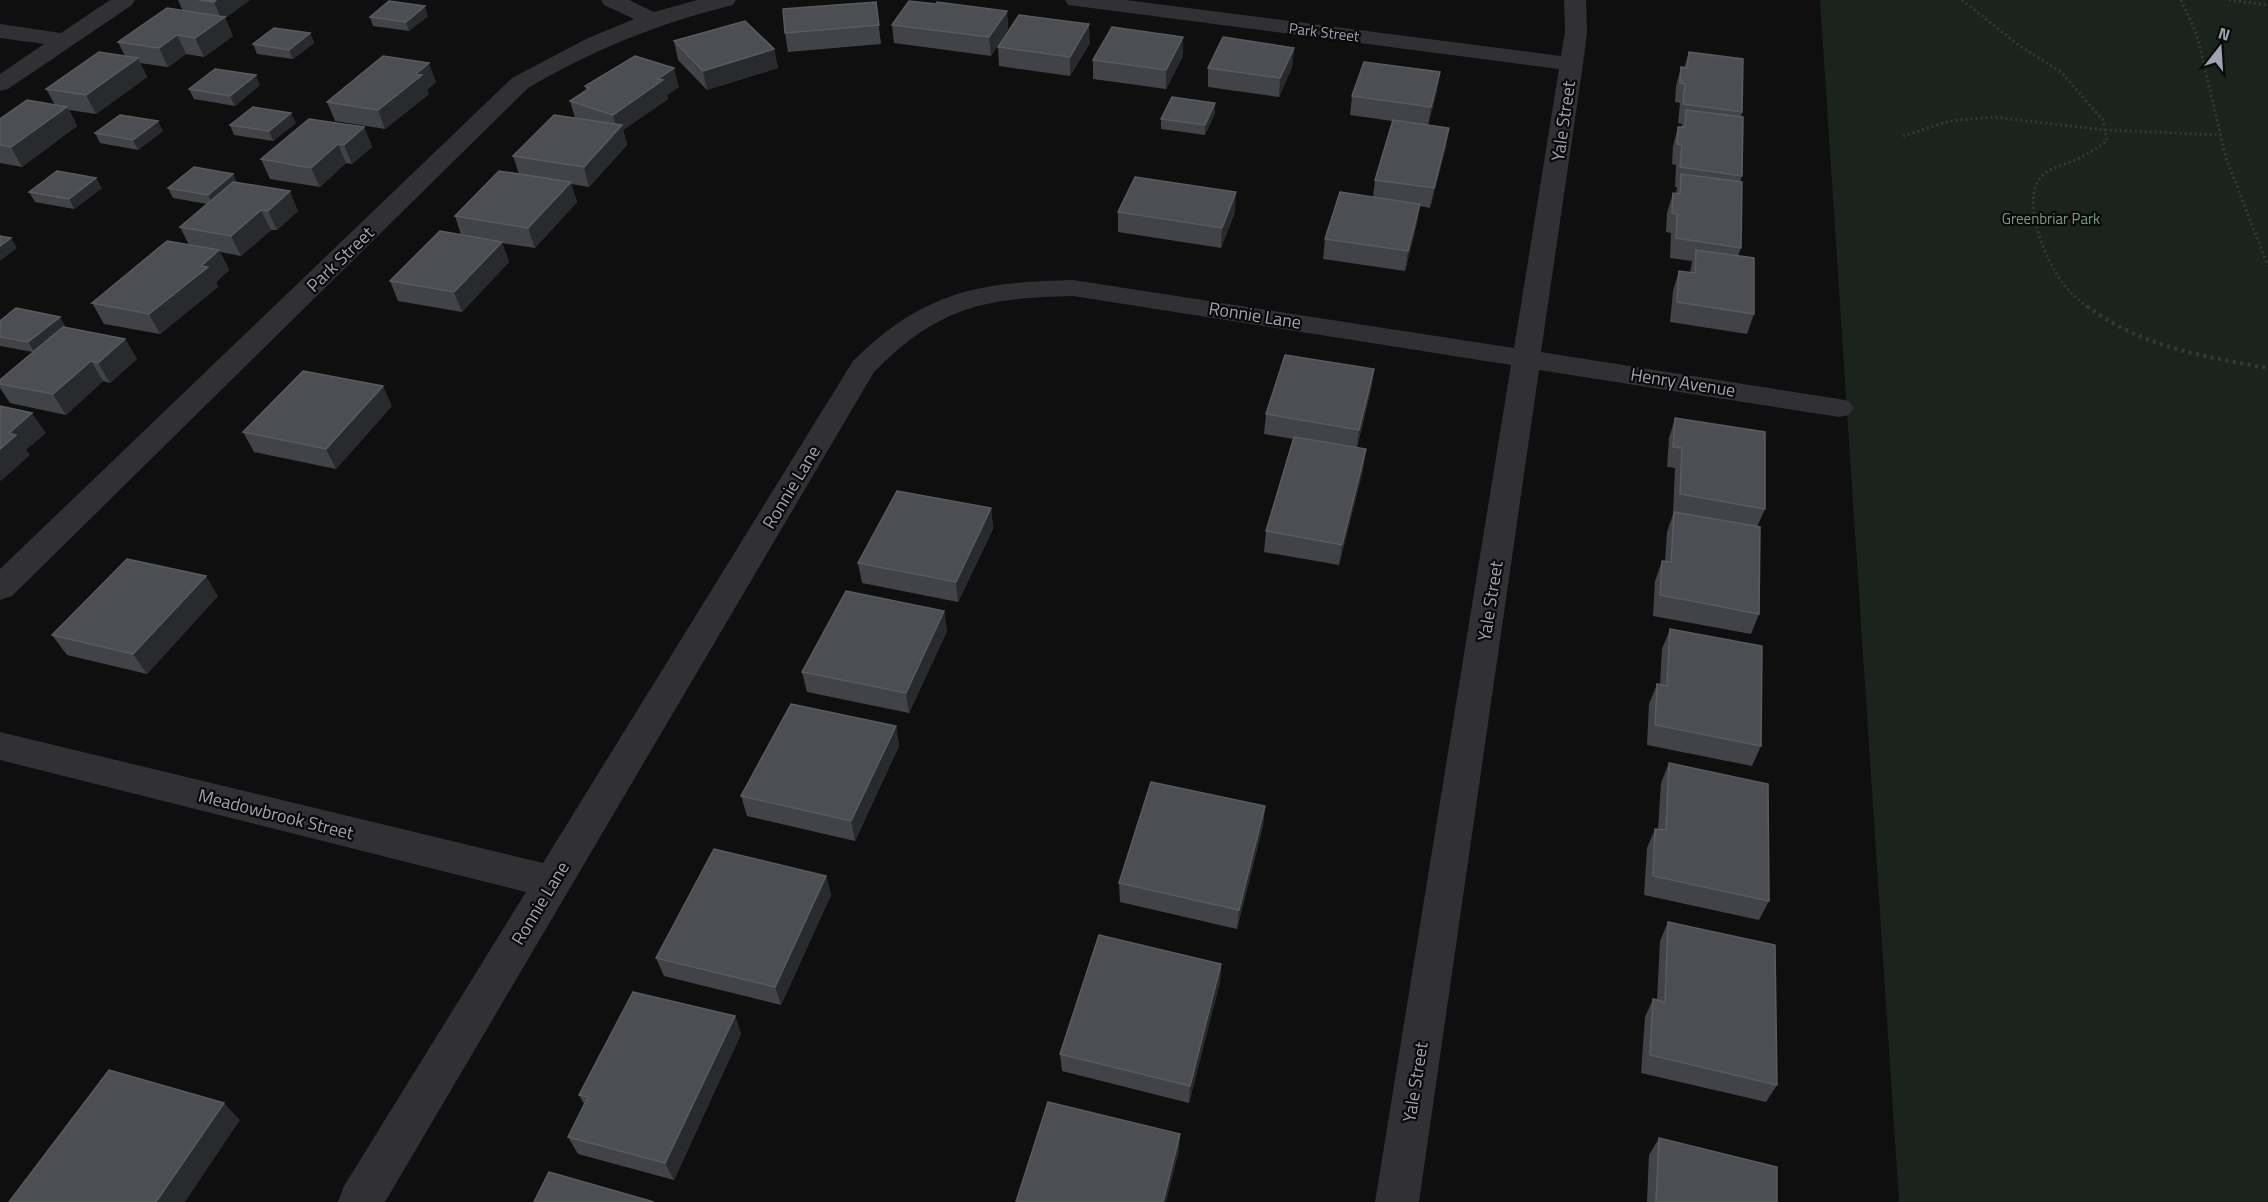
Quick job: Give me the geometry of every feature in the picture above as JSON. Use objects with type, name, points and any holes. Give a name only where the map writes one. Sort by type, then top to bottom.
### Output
[{"type":"street","points":[[0,84],[124,0]]},
{"type":"street","points":[[612,0],[652,20]]},
{"type":"street","name":"Park Street","points":[[0,588],[520,83],[597,41],[652,20],[725,0]]},
{"type":"street","name":"Park Street","points":[[1076,0],[1572,63]]},
{"type":"street","name":"Yale Street","points":[[1397,1202],[1572,63],[1576,32],[1575,0]]},
{"type":"street","points":[[0,31],[64,40]]},
{"type":"street","name":"Ronnie Lane","points":[[360,1202],[863,366],[885,343],[906,326],[954,302],[993,292],[1033,288],[1073,288],[1528,357]]},
{"type":"street","name":"Henry Avenue","points":[[1528,357],[1839,408]]},
{"type":"street","name":"Meadowbrook Street","points":[[0,746],[553,882]]},
{"type":"path","points":[[1962,0],[2013,41],[2061,72],[2103,120],[2107,141],[2075,160],[2054,167],[2039,178],[2030,204],[2042,245],[2067,289],[2113,325],[2153,341],[2225,361],[2268,368]]},
{"type":"path","points":[[2181,0],[2197,35],[2226,158],[2268,266]]},
{"type":"path","points":[[2229,0],[2268,5]]},
{"type":"path","points":[[1903,136],[1950,121],[1994,117],[2105,130],[2220,135]]},
{"type":"green space","name":"Greenbriar Park","points":[[1820,0],[2268,0],[2268,1202],[1899,1202]]},
{"type":"building","points":[[389,1],[425,6],[406,22],[370,17]]},
{"type":"building","points":[[909,1],[936,4],[937,2],[1007,11],[989,37],[892,25]]},
{"type":"building","points":[[876,2],[879,25],[785,33],[783,9]]},
{"type":"building","points":[[167,8],[225,17],[195,38],[177,35],[159,48],[118,42]]},
{"type":"building","points":[[1019,15],[1089,24],[1070,57],[998,47]]},
{"type":"building","points":[[745,21],[774,49],[703,71],[674,41]]},
{"type":"building","points":[[1112,27],[1183,37],[1166,70],[1093,60]]},
{"type":"building","points":[[274,28],[310,33],[289,50],[253,44]]},
{"type":"building","points":[[1223,37],[1294,48],[1280,78],[1208,68]]},
{"type":"building","points":[[99,52],[138,58],[86,95],[46,89]]},
{"type":"building","points":[[1689,52],[1743,59],[1742,112],[1683,104],[1685,84],[1680,83],[1681,67],[1687,68]]},
{"type":"building","points":[[383,56],[429,63],[416,74],[422,75],[378,110],[327,102]]},
{"type":"building","points":[[635,56],[674,68],[658,79],[663,80],[613,115],[570,101],[590,88],[585,86]]},
{"type":"building","points":[[1364,62],[1440,72],[1431,107],[1352,96]]},
{"type":"building","points":[[215,69],[256,75],[230,96],[189,89]]},
{"type":"building","points":[[1172,97],[1215,103],[1205,125],[1161,119]]},
{"type":"building","points":[[27,100],[67,107],[11,147],[0,145],[0,119]]},
{"type":"building","points":[[253,107],[291,113],[269,131],[230,125]]},
{"type":"building","points":[[1686,110],[1743,117],[1742,176],[1680,167],[1682,145],[1677,144],[1678,127],[1685,127]]},
{"type":"building","points":[[120,115],[158,121],[133,140],[95,133]]},
{"type":"building","points":[[554,115],[622,125],[584,167],[513,156]]},
{"type":"building","points":[[309,119],[364,127],[344,145],[338,144],[311,168],[261,159]]},
{"type":"building","points":[[1393,120],[1449,128],[1434,188],[1375,180]]},
{"type":"building","points":[[194,167],[233,174],[208,195],[168,188]]},
{"type":"building","points":[[57,171],[96,178],[69,199],[29,192]]},
{"type":"building","points":[[499,171],[571,182],[528,228],[455,216]]},
{"type":"building","points":[[1681,174],[1742,182],[1741,248],[1676,238],[1677,214],[1672,213],[1673,193],[1680,194]]},
{"type":"building","points":[[1135,177],[1236,192],[1222,228],[1118,212]]},
{"type":"building","points":[[233,182],[290,191],[268,211],[261,210],[231,236],[180,227]]},
{"type":"building","points":[[1340,192],[1420,204],[1408,251],[1325,239]]},
{"type":"building","points":[[440,231],[502,242],[454,292],[390,281]]},
{"type":"building","points":[[0,236],[11,238],[0,246]]},
{"type":"building","points":[[167,241],[219,250],[201,266],[208,267],[149,314],[92,303]]},
{"type":"building","points":[[1696,250],[1754,258],[1754,314],[1677,302],[1679,271],[1695,273]]},
{"type":"building","points":[[16,308],[60,317],[28,342],[0,337],[0,321]]},
{"type":"building","points":[[63,327],[125,339],[98,363],[91,361],[53,394],[0,384],[0,380]]},
{"type":"building","points":[[1285,355],[1374,369],[1359,430],[1266,414]]},
{"type":"building","points":[[303,371],[383,386],[326,449],[243,432]]},
{"type":"building","points":[[0,406],[32,413],[9,433],[16,435],[0,449]]},
{"type":"building","points":[[1675,418],[1765,432],[1765,509],[1680,494],[1682,448],[1673,447]]},
{"type":"building","points":[[1294,437],[1366,449],[1342,545],[1266,531]]},
{"type":"building","points":[[897,491],[991,508],[956,582],[858,563]]},
{"type":"building","points":[[1674,512],[1760,527],[1759,614],[1660,595],[1662,561],[1671,562]]},
{"type":"building","points":[[127,559],[206,576],[133,654],[52,635]]},
{"type":"building","points":[[846,591],[944,611],[906,693],[802,672]]},
{"type":"building","points":[[1670,629],[1762,646],[1761,746],[1655,725],[1657,684],[1667,686]]},
{"type":"building","points":[[791,704],[896,726],[851,821],[741,796]]},
{"type":"building","points":[[1669,763],[1768,784],[1769,901],[1653,876],[1655,829],[1666,830]]},
{"type":"building","points":[[1151,782],[1265,806],[1239,910],[1119,883]]},
{"type":"building","points":[[714,849],[826,876],[775,987],[656,958]]},
{"type":"building","points":[[1668,922],[1775,945],[1777,1085],[1650,1055],[1653,999],[1665,1002]]},
{"type":"building","points":[[1099,935],[1221,964],[1190,1086],[1060,1054]]},
{"type":"building","points":[[633,992],[735,1016],[665,1163],[568,1137],[588,1097],[579,1095]]},
{"type":"building","points":[[109,1070],[224,1103],[156,1202],[9,1202]]},
{"type":"building","points":[[1048,1102],[1180,1134],[1163,1202],[1016,1202]]},
{"type":"building","points":[[1659,1138],[1777,1167],[1777,1202],[1656,1202]]},
{"type":"building","points":[[549,1172],[654,1202],[534,1202]]}]
